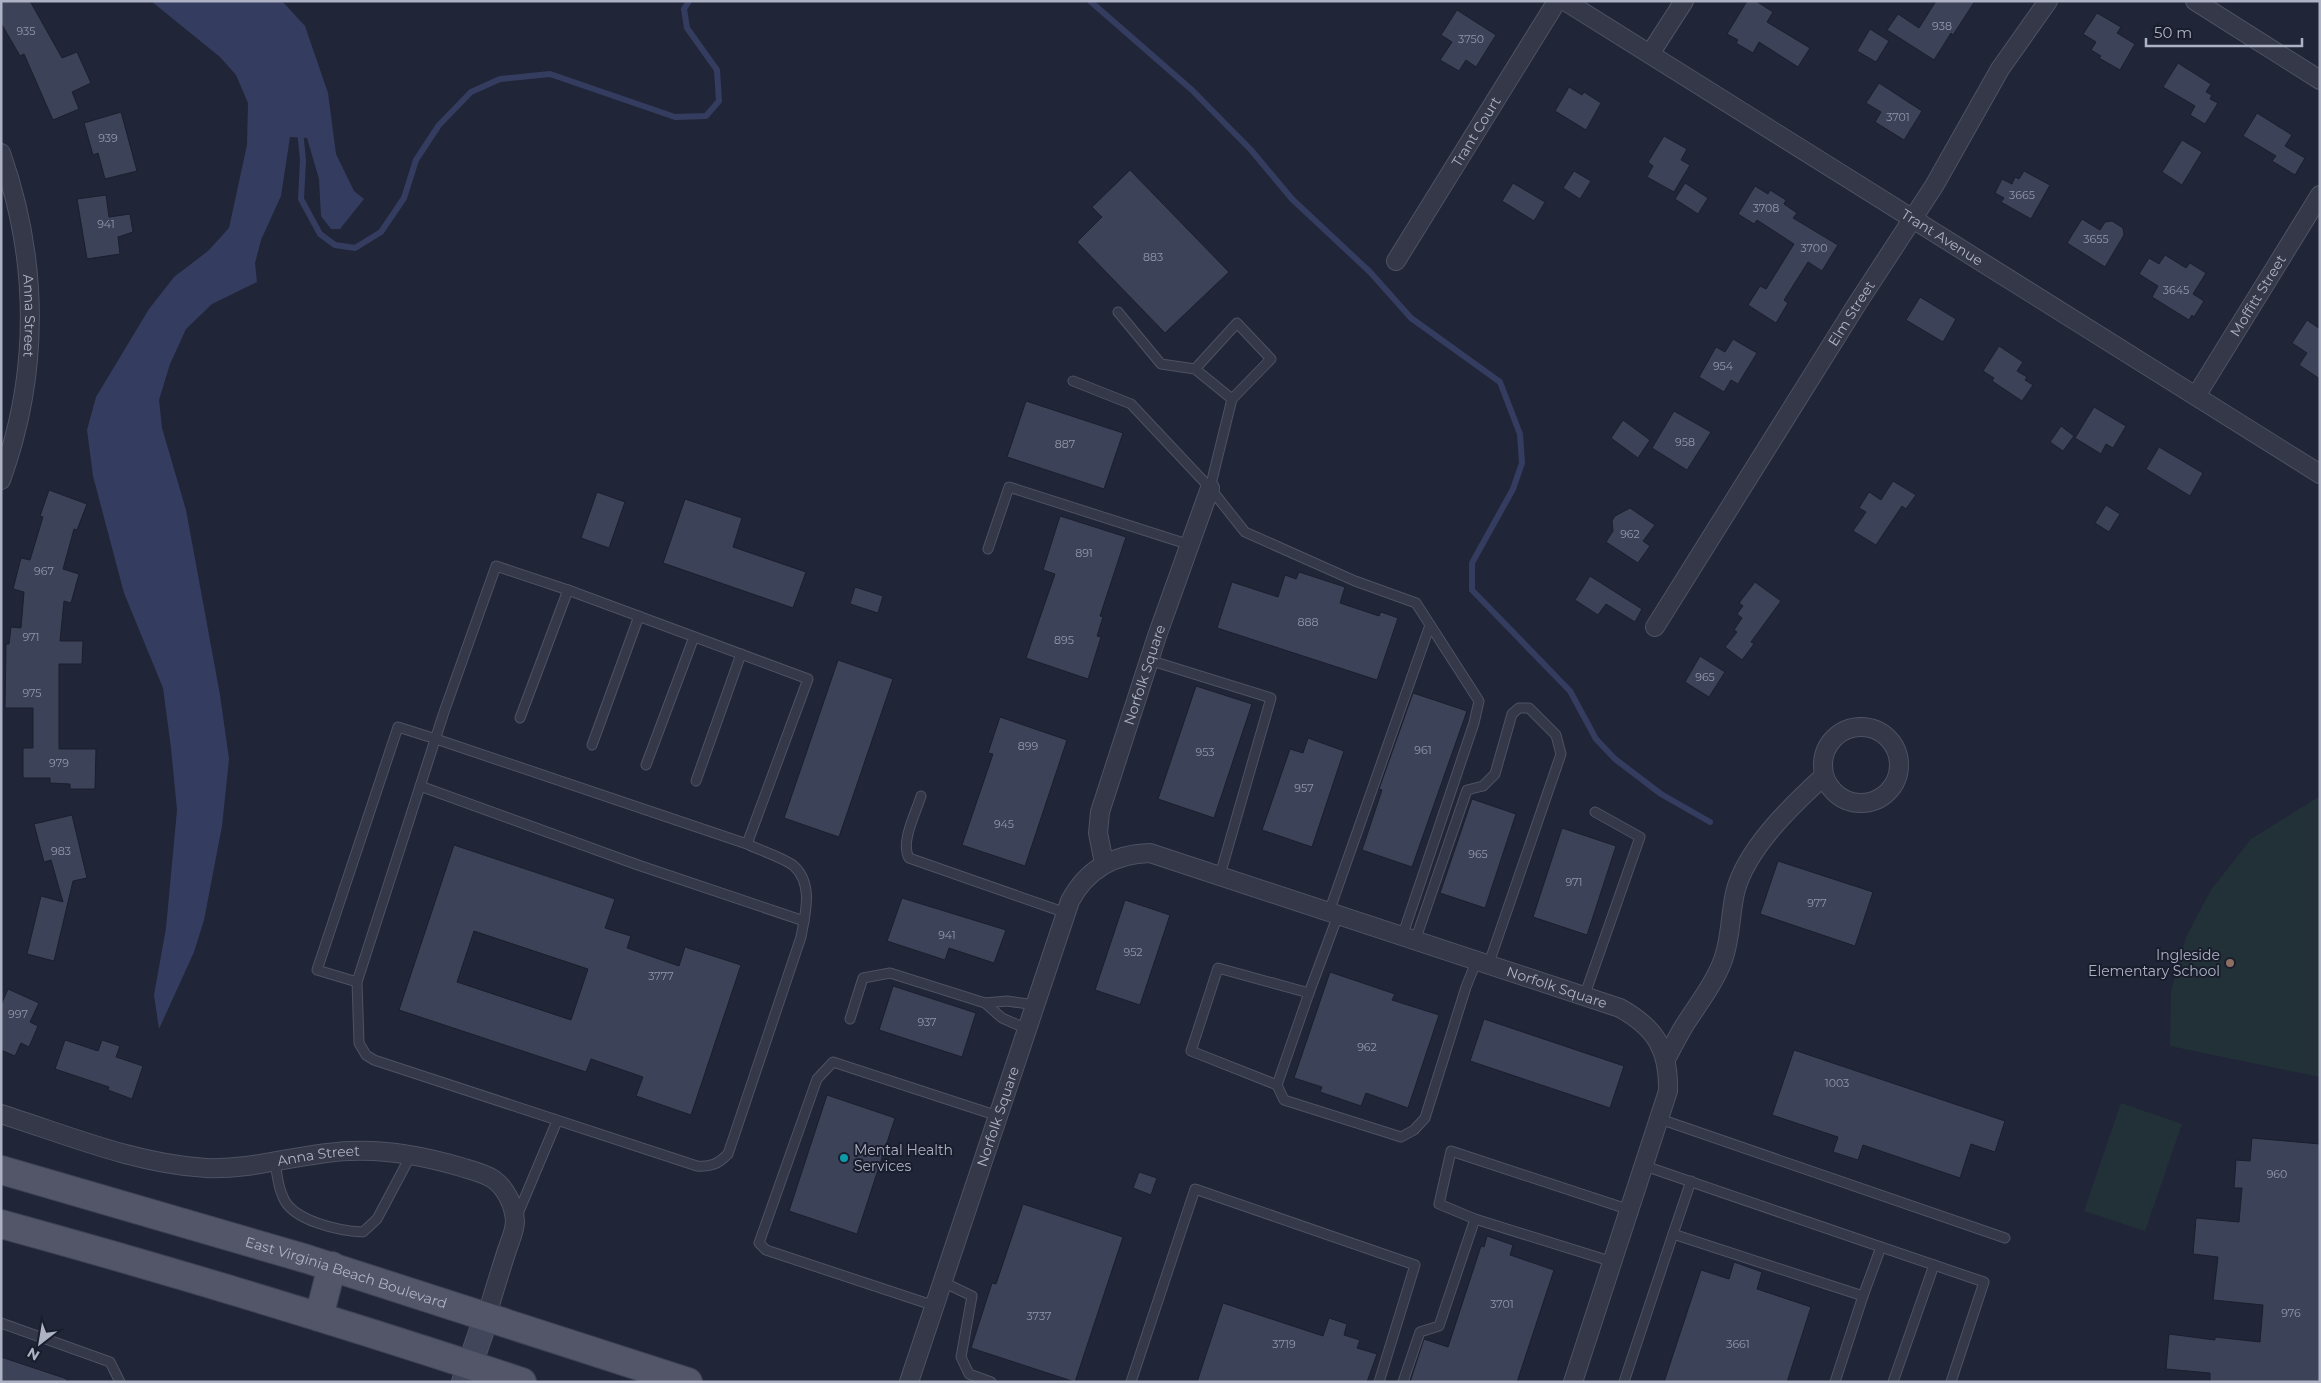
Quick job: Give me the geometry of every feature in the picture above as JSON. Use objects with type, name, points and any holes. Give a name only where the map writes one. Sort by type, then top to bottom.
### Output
[{"type":"main road","name":"East Virginia Beach Boulevard","points":[[1,1170],[332,1266],[688,1382]]},
{"type":"main road","points":[[1,1224],[110,1254],[319,1317],[467,1373],[522,1382]]},
{"type":"main road","points":[[319,1317],[332,1266]]},
{"type":"main road","points":[[467,1373],[487,1316]]},
{"type":"street","name":"Trant Court","points":[[1396,261],[1557,1]]},
{"type":"street","name":"Trant Avenue","points":[[1565,1],[2320,474]]},
{"type":"street","points":[[1650,54],[1684,1]]},
{"type":"street","name":"Elm Street","points":[[1655,627],[1934,186],[2000,69],[2048,1]]},
{"type":"street","points":[[2195,1],[2320,80]]},
{"type":"street","name":"Anna Street","points":[[1,152],[12,182],[23,231],[32,322],[29,363],[21,413],[1,480]]},
{"type":"street","name":"Moffitt Street","points":[[2196,396],[2320,195]]},
{"type":"street","name":"Norfolk Square","points":[[1104,863],[1098,833],[1100,812],[1149,660],[1210,488]]},
{"type":"street","points":[[1864,727],[1883,733],[1891,741],[1898,753],[1899,766],[1896,780],[1889,791],[1878,799],[1865,803],[1852,802],[1840,797],[1832,790],[1824,776],[1822,759],[1826,746],[1837,734],[1846,729],[1864,727]]},
{"type":"street","points":[[1666,1059],[1711,986],[1723,960],[1730,932],[1735,893],[1743,871],[1755,852],[1787,812],[1824,776]]},
{"type":"street","name":"Norfolk Square","points":[[909,1382],[1035,1004],[1066,913],[1076,890],[1088,875],[1104,863],[1134,854],[1150,853],[1620,1008],[1636,1017],[1658,1039],[1669,1072],[1668,1091],[1574,1382]]},
{"type":"street","name":"Anna Street","points":[[1,1114],[108,1148],[170,1164],[207,1168],[246,1167],[318,1154],[349,1151],[391,1152],[434,1159],[478,1172],[493,1179],[512,1205],[515,1221]]},
{"type":"street","points":[[487,1316],[515,1221]]},
{"type":"lane","points":[[1118,312],[1161,364],[1195,369],[1232,399]]},
{"type":"lane","points":[[1195,369],[1237,323],[1271,359],[1232,399],[1210,488]]},
{"type":"lane","points":[[1073,381],[1131,404],[1210,488],[1245,532],[1354,581],[1416,603],[1479,701],[1409,939]]},
{"type":"lane","points":[[988,549],[1009,487],[1190,545]]},
{"type":"lane","points":[[357,982],[317,970],[398,727],[436,739],[747,844],[793,866],[802,878],[806,888],[807,903],[800,938],[728,1154],[720,1162],[709,1167],[697,1166],[374,1060],[366,1055],[359,1043],[357,982],[420,786],[436,739],[496,566],[568,590],[808,679],[747,844]]},
{"type":"lane","points":[[520,718],[568,590]]},
{"type":"lane","points":[[592,745],[639,616]]},
{"type":"lane","points":[[1277,1085],[1430,625]]},
{"type":"lane","points":[[646,765],[694,637]]},
{"type":"lane","points":[[696,781],[741,654]]},
{"type":"lane","points":[[1149,660],[1271,698],[1220,875]]},
{"type":"lane","points":[[1309,993],[1218,968],[1191,1052],[1277,1085],[1284,1100],[1402,1137],[1414,1130],[1425,1118],[1466,987],[1482,964],[1561,754],[1556,735],[1529,708],[1518,708],[1512,714],[1495,774],[1483,786],[1467,790],[1409,939]]},
{"type":"lane","points":[[420,786],[638,865],[804,921]]},
{"type":"lane","points":[[921,796],[907,841],[906,852],[909,858],[1066,913]]},
{"type":"lane","points":[[1584,997],[1640,837],[1595,812]]},
{"type":"lane","points":[[850,1019],[863,978],[890,973],[985,1003],[1002,1018],[1027,1029]]},
{"type":"lane","points":[[985,1003],[1007,1000],[1035,1004]]},
{"type":"lane","points":[[935,1306],[766,1250],[759,1243],[817,1080],[833,1062],[998,1116]]},
{"type":"lane","points":[[1660,1119],[2005,1238]]},
{"type":"lane","points":[[515,1221],[557,1121]]},
{"type":"lane","points":[[1613,1262],[1475,1219],[1439,1204],[1451,1151],[1630,1210]]},
{"type":"lane","points":[[275,1162],[283,1198],[289,1208],[300,1216],[344,1231],[363,1232],[376,1219],[393,1192],[411,1155]]},
{"type":"lane","points":[[1645,1166],[1984,1282],[1951,1382]]},
{"type":"lane","points":[[1624,1382],[1691,1181]]},
{"type":"lane","points":[[1131,1382],[1195,1189],[1414,1265],[1379,1382]]},
{"type":"lane","points":[[1402,1382],[1420,1332],[1438,1326],[1475,1219]]},
{"type":"lane","points":[[1673,1234],[1863,1296]]},
{"type":"lane","points":[[1835,1382],[1881,1247]]},
{"type":"lane","points":[[1893,1382],[1934,1264]]},
{"type":"lane","points":[[943,1282],[972,1296],[961,1357],[969,1374],[991,1382]]},
{"type":"lane","points":[[1,1323],[110,1362],[120,1382]]},
{"type":"shaded area","points":[[2320,796],[2320,1077],[2170,1046],[2171,991],[2186,937],[2211,890],[2251,839]]},
{"type":"shaded area","points":[[2121,1103],[2182,1124],[2145,1231],[2084,1211]]},
{"type":"water","points":[[151,1],[282,1],[305,26],[328,93],[336,154],[354,191],[364,199],[340,229],[331,229],[321,216],[319,179],[307,138],[290,137],[281,196],[261,240],[255,263],[257,282],[212,304],[186,329],[170,364],[159,400],[162,428],[186,510],[220,695],[229,759],[222,826],[204,920],[194,952],[159,1029],[154,995],[166,928],[177,810],[171,748],[163,688],[124,593],[93,476],[87,430],[96,397],[149,309],[174,277],[208,251],[229,228],[247,145],[248,103],[236,75],[220,57]]},
{"type":"building","points":[[1,1],[30,1],[62,58],[77,52],[91,83],[72,92],[79,109],[53,120],[24,54],[20,56],[1,23]]},
{"type":"building","points":[[1747,1],[1756,1],[1773,12],[1767,22],[1810,48],[1798,67],[1759,42],[1753,53],[1736,43],[1738,40],[1727,34]]},
{"type":"building","points":[[1936,1],[1975,1],[1934,60],[1887,30],[1898,14],[1919,28]]},
{"type":"building","points":[[1457,10],[1496,35],[1476,67],[1466,60],[1459,71],[1440,60],[1452,42],[1441,35]]},
{"type":"building","points":[[2097,13],[2121,27],[2117,33],[2135,44],[2120,70],[2099,58],[2101,56],[2091,50],[2096,42],[2083,34]]},
{"type":"building","points":[[1870,29],[1889,41],[1876,62],[1857,51]]},
{"type":"building","points":[[2178,63],[2211,84],[2206,92],[2212,95],[2210,99],[2218,103],[2205,124],[2190,115],[2195,106],[2163,87]]},
{"type":"building","points":[[1879,83],[1922,111],[1904,140],[1875,122],[1881,112],[1866,103]]},
{"type":"building","points":[[1569,87],[1582,95],[1584,92],[1601,103],[1586,130],[1555,111]]},
{"type":"building","points":[[121,112],[137,171],[105,179],[98,153],[93,155],[84,123]]},
{"type":"building","points":[[2257,113],[2292,135],[2285,146],[2305,158],[2295,175],[2272,161],[2276,156],[2243,136]]},
{"type":"building","points":[[1664,136],[1687,149],[1681,160],[1690,165],[1674,192],[1647,177],[1653,166],[1648,162]]},
{"type":"building","points":[[2182,140],[2202,152],[2182,185],[2162,172]]},
{"type":"building","points":[[1130,170],[1229,272],[1165,333],[1077,242],[1102,217],[1092,207]]},
{"type":"building","points":[[1574,171],[1591,181],[1580,199],[1563,188]]},
{"type":"building","points":[[2024,171],[2050,185],[2031,219],[2001,202],[2004,198],[1995,193],[2002,179],[2012,184],[2015,177],[2019,179]]},
{"type":"building","points":[[1513,183],[1545,202],[1534,221],[1502,201]]},
{"type":"building","points":[[1685,183],[1708,198],[1698,214],[1675,199]]},
{"type":"building","points":[[1755,186],[1768,194],[1770,190],[1786,200],[1784,204],[1797,213],[1793,218],[1838,245],[1822,271],[1808,262],[1784,300],[1788,303],[1776,323],[1748,305],[1760,286],[1766,289],[1794,244],[1757,220],[1754,224],[1738,214]]},
{"type":"building","points":[[106,195],[109,217],[130,214],[133,232],[118,237],[120,254],[87,259],[77,199]]},
{"type":"building","points":[[2082,219],[2100,230],[2105,222],[2112,221],[2123,228],[2124,235],[2105,267],[2067,243]]},
{"type":"building","points":[[2165,255],[2186,268],[2190,263],[2206,273],[2193,294],[2204,301],[2194,317],[2192,315],[2189,320],[2152,297],[2158,286],[2139,274],[2149,258],[2159,264]]},
{"type":"building","points":[[1920,297],[1956,319],[1943,342],[1906,320]]},
{"type":"building","points":[[2307,320],[2320,329],[2320,379],[2299,365],[2307,353],[2292,343]]},
{"type":"building","points":[[1733,339],[1757,353],[1738,384],[1731,380],[1724,392],[1699,377],[1716,347],[1725,352]]},
{"type":"building","points":[[1999,346],[2023,362],[2017,371],[2027,377],[2025,380],[2033,385],[2022,401],[1992,381],[1994,378],[1983,371]]},
{"type":"building","points":[[1026,401],[1123,433],[1104,489],[1007,457]]},
{"type":"building","points":[[2094,407],[2126,426],[2113,448],[2106,444],[2101,454],[2075,438]]},
{"type":"building","points":[[1674,411],[1711,432],[1687,470],[1652,448]]},
{"type":"building","points":[[1623,420],[1650,440],[1638,458],[1611,438]]},
{"type":"building","points":[[2061,426],[2074,436],[2063,451],[2050,442]]},
{"type":"building","points":[[2159,447],[2203,473],[2190,496],[2146,469]]},
{"type":"building","points":[[1893,481],[1916,495],[1906,509],[1902,506],[1876,545],[1853,531],[1866,512],[1859,508],[1869,492],[1881,500]]},
{"type":"building","points":[[49,490],[87,504],[77,530],[74,529],[63,569],[79,574],[71,603],[64,601],[60,641],[83,641],[82,664],[59,664],[59,749],[96,749],[95,789],[70,789],[70,784],[50,783],[50,778],[23,778],[23,748],[33,748],[33,708],[5,708],[6,644],[9,644],[11,627],[21,628],[24,592],[13,589],[21,558],[30,560],[43,517],[40,516]]},
{"type":"building","points":[[597,492],[625,502],[609,548],[581,538]]},
{"type":"building","points":[[685,499],[742,518],[733,547],[806,572],[793,608],[663,563]]},
{"type":"building","points":[[2106,505],[2120,514],[2109,532],[2095,523]]},
{"type":"building","points":[[1630,508],[1655,525],[1643,541],[1650,546],[1638,563],[1606,542],[1613,531],[1612,521],[1615,516]]},
{"type":"building","points":[[1060,516],[1126,537],[1100,616],[1103,617],[1097,636],[1101,637],[1088,679],[1026,658],[1055,574],[1043,570]]},
{"type":"building","points":[[1299,572],[1345,587],[1340,603],[1379,616],[1381,612],[1398,618],[1377,680],[1217,628],[1232,582],[1278,597],[1285,575],[1296,579]]},
{"type":"building","points":[[1590,576],[1642,609],[1635,622],[1606,604],[1598,615],[1575,600]]},
{"type":"building","points":[[1755,582],[1781,601],[1751,642],[1754,644],[1742,660],[1725,647],[1737,632],[1734,630],[1742,618],[1737,614],[1743,606],[1739,603]]},
{"type":"building","points":[[855,587],[883,596],[878,613],[850,604]]},
{"type":"building","points":[[1700,656],[1725,672],[1709,697],[1685,682]]},
{"type":"building","points":[[838,660],[893,679],[839,837],[784,818]]},
{"type":"building","points":[[1196,686],[1252,704],[1214,818],[1158,799]]},
{"type":"building","points":[[1413,693],[1467,711],[1412,867],[1362,850],[1382,790],[1379,789]]},
{"type":"building","points":[[1000,717],[1067,740],[1025,866],[962,845],[993,754],[988,753]]},
{"type":"building","points":[[1308,738],[1344,751],[1312,847],[1262,830],[1290,749],[1303,753]]},
{"type":"building","points":[[1472,799],[1516,814],[1485,908],[1440,893]]},
{"type":"building","points":[[72,815],[87,878],[73,881],[54,961],[27,954],[41,896],[63,902],[51,860],[44,862],[34,824]]},
{"type":"building","points":[[1562,828],[1616,846],[1587,935],[1533,917]]},
{"type":"building","points":[[454,845],[615,899],[605,928],[631,936],[627,948],[679,966],[685,947],[741,965],[691,1115],[636,1096],[643,1077],[591,1059],[586,1072],[399,1010]],"holes":[[[474,931],[588,969],[571,1020],[457,982]]]},
{"type":"building","points":[[1778,861],[1873,892],[1855,946],[1760,914]]},
{"type":"building","points":[[902,898],[1006,930],[994,963],[949,948],[945,960],[887,941]]},
{"type":"building","points":[[1125,900],[1170,915],[1140,1005],[1095,990]]},
{"type":"building","points":[[1330,972],[1395,994],[1392,1000],[1439,1015],[1408,1108],[1366,1093],[1361,1106],[1320,1092],[1322,1087],[1294,1078]]},
{"type":"building","points":[[893,986],[976,1013],[962,1057],[879,1030]]},
{"type":"building","points":[[8,989],[39,1003],[30,1022],[38,1026],[29,1047],[21,1043],[15,1056],[1,1050],[1,1005]]},
{"type":"building","points":[[1484,1019],[1624,1066],[1610,1108],[1470,1061]]},
{"type":"building","points":[[65,1040],[98,1051],[102,1040],[120,1046],[116,1057],[143,1066],[132,1099],[108,1090],[109,1087],[55,1069]]},
{"type":"building","points":[[1794,1050],[2005,1121],[1995,1152],[1971,1144],[1960,1178],[1863,1145],[1858,1160],[1833,1152],[1838,1137],[1772,1115]]},
{"type":"building","name":"Mental Health Services","points":[[827,1095],[895,1118],[857,1234],[789,1211]]},
{"type":"building","points":[[2252,1138],[2320,1144],[2320,1382],[2210,1382],[2210,1373],[2166,1369],[2169,1334],[2215,1340],[2215,1337],[2260,1342],[2263,1305],[2213,1300],[2218,1257],[2193,1254],[2196,1218],[2239,1222],[2242,1188],[2234,1188],[2236,1160],[2250,1161]]},
{"type":"building","points":[[1139,1172],[1157,1178],[1151,1195],[1133,1188]]},
{"type":"building","points":[[1023,1204],[1123,1237],[1075,1382],[971,1348],[992,1283],[996,1284]]},
{"type":"building","points":[[1487,1236],[1513,1245],[1510,1255],[1554,1270],[1517,1382],[1410,1382],[1424,1339],[1448,1347],[1481,1246],[1484,1247]]},
{"type":"building","points":[[1734,1262],[1762,1272],[1757,1289],[1811,1307],[1787,1382],[1664,1382],[1701,1270],[1729,1279]]},
{"type":"building","points":[[1223,1303],[1323,1336],[1329,1318],[1347,1324],[1344,1335],[1360,1340],[1357,1348],[1377,1354],[1367,1382],[1197,1382]]},
{"type":"building","points":[[1,1357],[67,1379],[66,1382],[1,1382]]},
{"type":"waterway","points":[[300,130],[303,160],[301,199],[320,234],[335,245],[355,248],[381,232],[404,198],[416,160],[439,125],[471,92],[500,79],[550,74],[675,117],[706,116],[719,101],[717,70],[687,28],[684,9],[689,1]]},
{"type":"waterway","points":[[1090,1],[1192,90],[1251,150],[1292,199],[1370,272],[1411,318],[1500,382],[1520,434],[1522,463],[1513,489],[1472,563],[1472,590],[1570,691],[1596,739],[1615,759],[1661,794],[1710,822]]},
{"type":"place","name":"Ingleside Elementary School","points":[[2230,963]]},
{"type":"place","name":"Mental Health Services","points":[[844,1158]]}]
